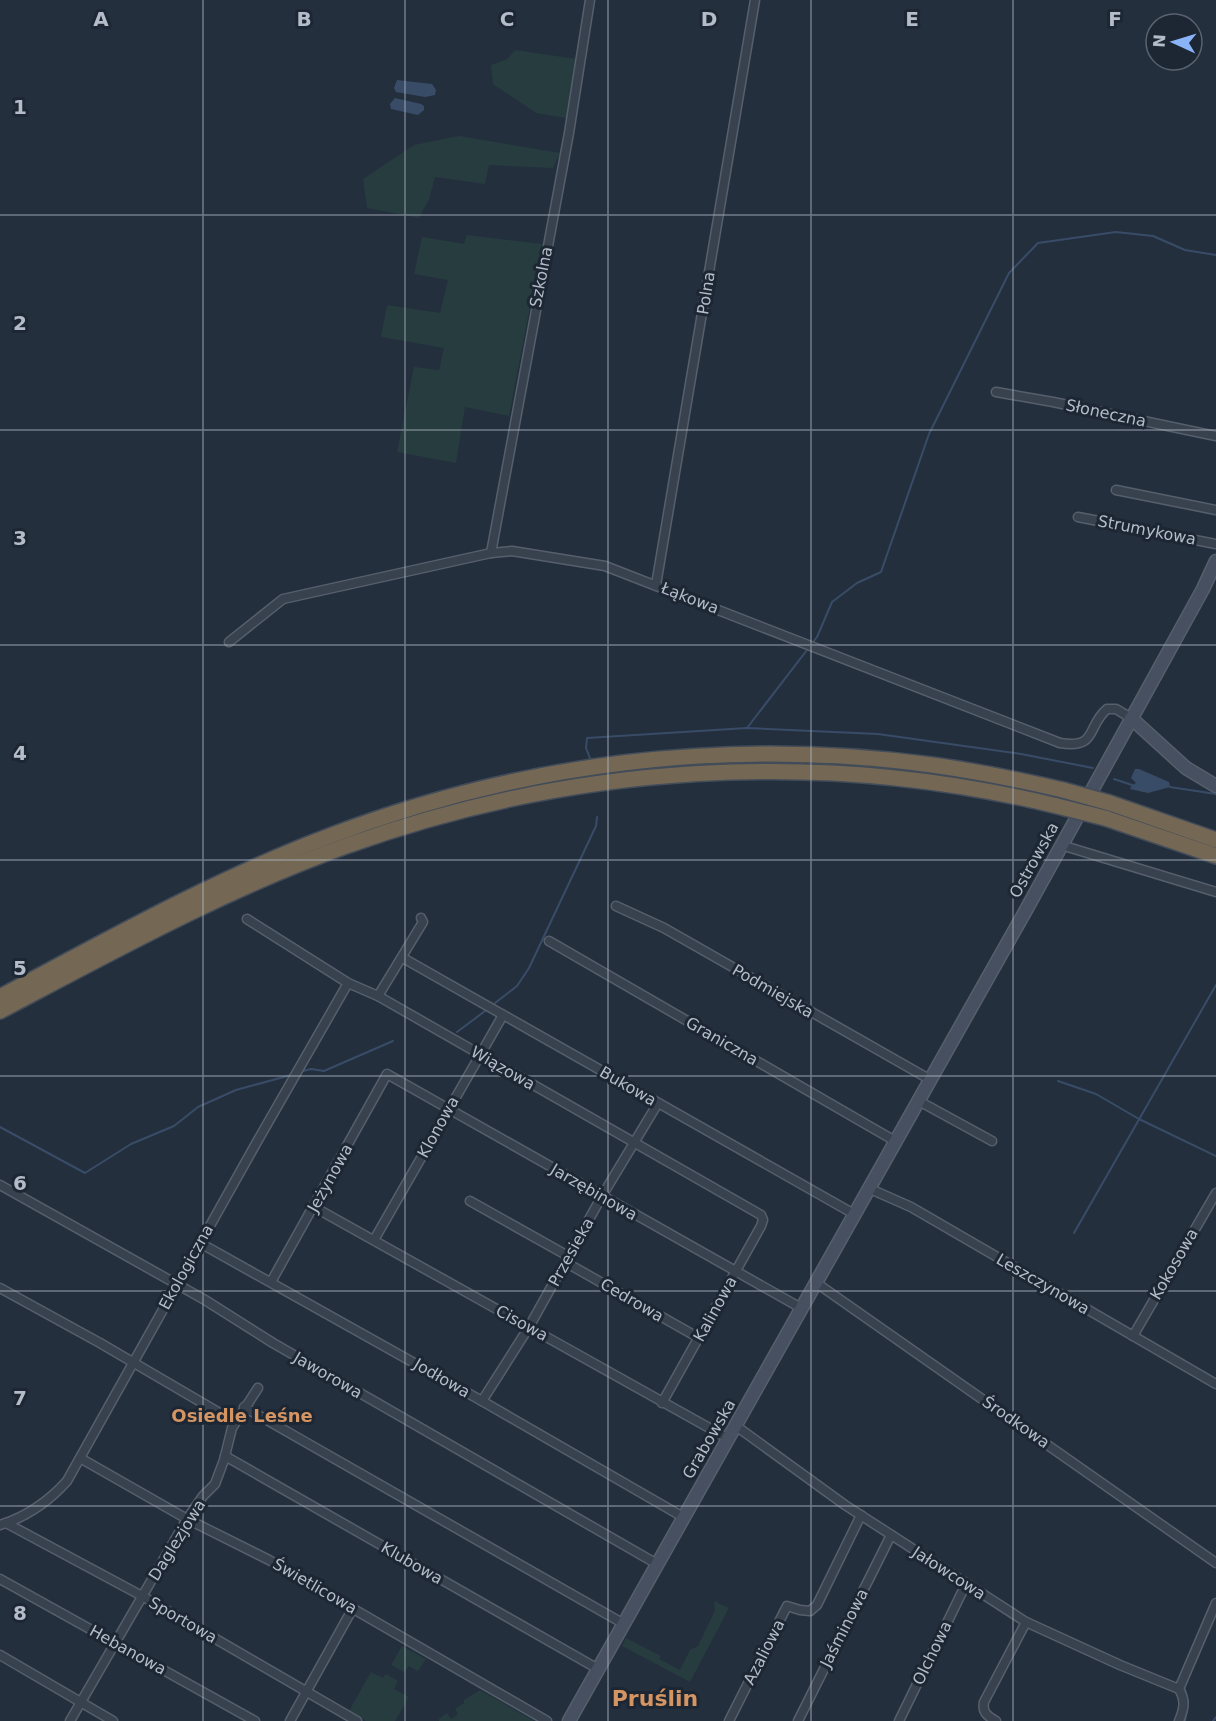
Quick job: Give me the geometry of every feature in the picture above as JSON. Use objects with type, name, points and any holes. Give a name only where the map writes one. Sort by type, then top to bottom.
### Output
[{"type":"highway","points":[[0,997],[207,890],[275,858],[374,819],[439,799],[521,779],[612,763],[778,753],[850,756],[933,765],[1064,790],[1110,803],[1216,840]]},
{"type":"highway","points":[[0,1011],[164,927],[297,865],[396,829],[461,810],[544,792],[634,778],[762,771],[832,772],[892,777],[956,786],[1057,806],[1105,818],[1216,856]]},
{"type":"street","name":"Szkolna","points":[[491,553],[569,134],[590,0]]},
{"type":"street","name":"Polna","points":[[656,585],[755,0]]},
{"type":"street","name":"Słoneczna","points":[[996,392],[1216,436]]},
{"type":"street","points":[[1116,490],[1216,510]]},
{"type":"street","name":"Strumykowa","points":[[1078,517],[1216,544]]},
{"type":"street","name":"Łąkowa","points":[[229,642],[283,599],[491,553],[512,551],[605,566],[1060,742],[1072,745],[1086,740],[1107,709],[1116,710],[1131,718]]},
{"type":"street","name":"Ostrowska","points":[[877,1172],[1026,910],[1203,590],[1216,561]]},
{"type":"street","points":[[1131,718],[1186,768],[1216,786]]},
{"type":"street","points":[[1061,845],[1216,892]]},
{"type":"street","name":"Podmiejska","points":[[616,906],[664,928],[929,1079]]},
{"type":"street","points":[[378,996],[423,922],[421,918]]},
{"type":"street","name":"Wiązowa","points":[[247,919],[348,983],[378,996],[761,1215]]},
{"type":"street","name":"Graniczna","points":[[549,941],[895,1141]]},
{"type":"street","name":"Bukowa","points":[[403,958],[854,1214]]},
{"type":"street","name":"Ekologiczna","points":[[3,1524],[51,1498],[68,1481],[132,1363],[348,983]]},
{"type":"street","name":"Klonowa","points":[[374,1240],[503,1015]]},
{"type":"street","name":"Jarzębinowa","points":[[387,1074],[735,1273],[801,1308]]},
{"type":"street","name":"Jeżynowa","points":[[272,1282],[387,1074]]},
{"type":"street","points":[[917,1100],[992,1141]]},
{"type":"street","name":"Przesieka","points":[[482,1401],[529,1327],[602,1196],[658,1103]]},
{"type":"street","name":"Grabowska","points":[[569,1721],[877,1172]]},
{"type":"street","name":"Jaworowa","points":[[0,1185],[177,1284],[273,1343],[657,1564]]},
{"type":"street","name":"Leszczynowa","points":[[868,1188],[911,1207],[1216,1384]]},
{"type":"street","name":"Kokosowa","points":[[1133,1336],[1216,1193]]},
{"type":"street","name":"Cedrowa","points":[[470,1201],[699,1338]]},
{"type":"street","name":"Cisowa","points":[[314,1207],[729,1439]]},
{"type":"street","name":"Kalinowa","points":[[662,1402],[761,1226],[763,1220],[761,1215]]},
{"type":"street","name":"Jodłowa","points":[[200,1243],[683,1517]]},
{"type":"street","name":"Środkowa","points":[[815,1282],[1216,1563]]},
{"type":"street","points":[[0,1288],[235,1422]]},
{"type":"street","name":"Daglezjowa","points":[[70,1721],[187,1519],[203,1496],[215,1484],[235,1422],[258,1388]]},
{"type":"street","points":[[244,1407],[624,1624]]},
{"type":"street","name":"Jałowcowa","points":[[736,1426],[891,1536],[1026,1622],[1179,1689]]},
{"type":"street","name":"Klubowa","points":[[225,1456],[598,1669]]},
{"type":"street","name":"Świetlicowa","points":[[80,1458],[187,1519],[269,1560],[547,1721]]},
{"type":"street","name":"Azaliowa","points":[[729,1721],[787,1606],[810,1611],[817,1605],[861,1515]]},
{"type":"street","name":"Sportowa","points":[[3,1524],[142,1596],[357,1721]]},
{"type":"street","name":"Jaśminowa","points":[[798,1721],[891,1536]]},
{"type":"street","name":"Hebanowa","points":[[0,1579],[255,1721]]},
{"type":"street","name":"Olchowa","points":[[899,1721],[966,1584]]},
{"type":"street","points":[[1179,1721],[1185,1705],[1184,1696],[1179,1689],[1216,1603]]},
{"type":"street","points":[[290,1721],[353,1608]]},
{"type":"street","points":[[996,1721],[985,1714],[984,1702],[1026,1622]]},
{"type":"street","points":[[0,1654],[113,1721]]},
{"type":"green space","points":[[515,50],[577,59],[566,118],[536,113],[493,84],[491,65],[507,59]]},
{"type":"green space","points":[[459,136],[560,153],[553,168],[489,165],[485,184],[435,177],[429,199],[419,218],[367,208],[363,179],[414,145]]},
{"type":"green space","points":[[467,235],[542,244],[509,416],[465,407],[456,463],[397,452],[414,367],[439,370],[444,348],[381,337],[387,305],[440,313],[448,280],[414,274],[422,237],[464,244]]},
{"type":"green space","points":[[714,1601],[729,1608],[690,1682],[622,1646],[626,1638],[661,1656],[659,1659],[680,1670],[690,1650],[698,1646],[715,1610]]},
{"type":"green space","points":[[402,1646],[426,1659],[418,1671],[409,1666],[404,1672],[391,1665]]},
{"type":"green space","points":[[371,1672],[383,1678],[386,1674],[398,1681],[394,1689],[409,1697],[395,1721],[366,1721],[349,1711]]},
{"type":"green space","points":[[480,1690],[534,1721],[439,1721],[447,1713],[451,1719],[458,1714],[455,1709]]},
{"type":"water","points":[[397,80],[432,84],[436,90],[435,95],[425,97],[396,92],[394,88]]},
{"type":"water","points":[[395,98],[421,104],[424,110],[418,115],[391,109],[390,104]]},
{"type":"water","points":[[1135,769],[1169,782],[1170,787],[1148,793],[1130,789],[1136,783],[1131,778]]},
{"type":"waterway","points":[[747,728],[817,637],[832,602],[857,583],[881,572],[929,434],[1009,273],[1038,243],[1116,232],[1153,236],[1185,250],[1216,255]]},
{"type":"waterway","points":[[590,758],[586,748],[587,738],[747,728],[878,734],[1021,754],[1093,768]]},
{"type":"waterway","points":[[1114,779],[1132,785]]},
{"type":"waterway","points":[[1170,787],[1216,794]]},
{"type":"waterway","points":[[495,1003],[517,986],[529,968],[596,826],[597,817]]},
{"type":"waterway","points":[[1074,1233],[1216,985]]},
{"type":"waterway","points":[[457,1032],[485,1011]]},
{"type":"waterway","points":[[299,1072],[311,1069],[324,1071],[393,1041]]},
{"type":"waterway","points":[[0,1127],[85,1173],[131,1144],[174,1126],[198,1107],[236,1090],[291,1075]]},
{"type":"waterway","points":[[1058,1081],[1096,1094],[1139,1119],[1216,1156]]},
{"type":"waterway","points":[[1184,1686],[1188,1701],[1185,1721]]},
{"type":"waterway","points":[[1213,1721],[1216,1717]]},
{"type":"district","name":"Osiedle Leśne","points":[[242,1415]]},
{"type":"district","name":"Pruślin","points":[[655,1698]]}]
